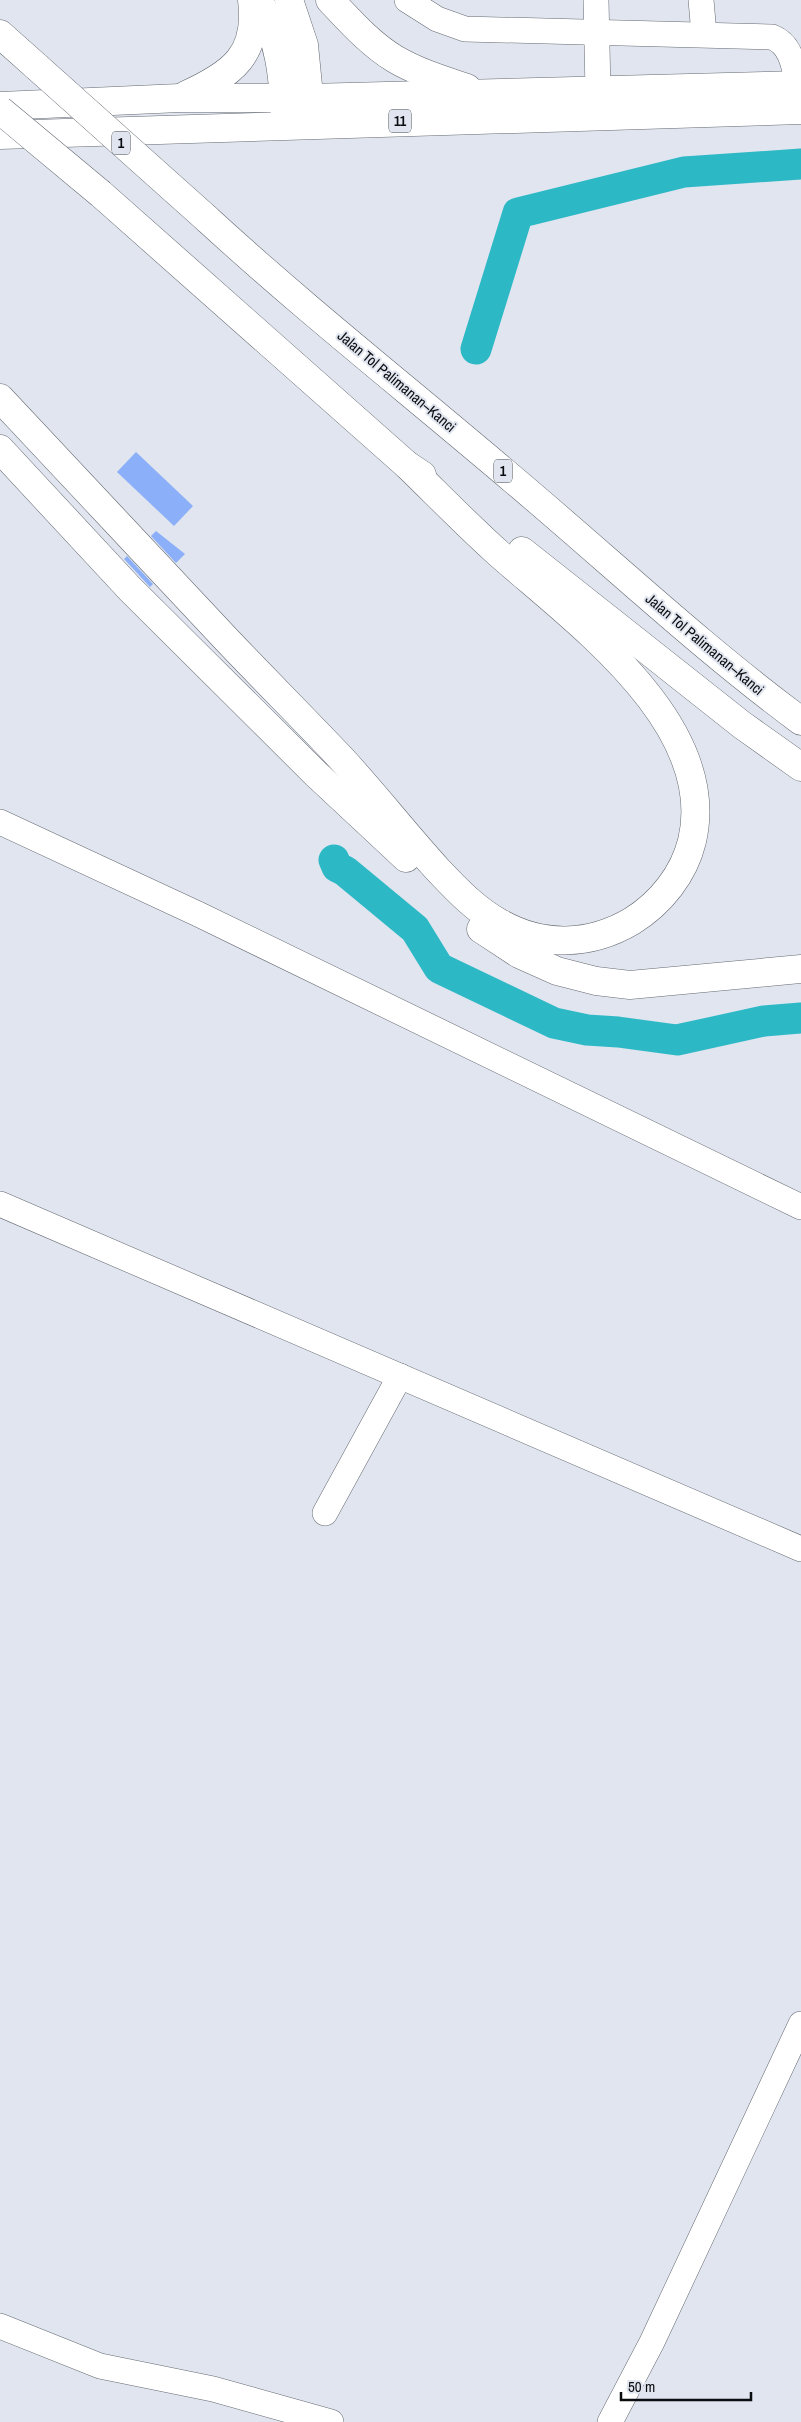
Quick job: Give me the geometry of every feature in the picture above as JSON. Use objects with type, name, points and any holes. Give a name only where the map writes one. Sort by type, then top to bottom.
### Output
[{"type":"highway","points":[[180,98],[210,84],[243,58],[253,29],[252,0]]},
{"type":"highway","points":[[259,0],[269,20],[302,107]]},
{"type":"highway","points":[[0,135],[285,124],[302,107],[304,45],[289,0]]},
{"type":"highway","points":[[330,0],[372,43],[396,60],[428,75],[486,94]]},
{"type":"highway","name":"Jalan Tol Palimanan–Kanci","points":[[0,34],[259,267],[519,484],[643,593],[801,721]]},
{"type":"highway","name":"11","points":[[302,107],[486,94],[598,91],[800,93]]},
{"type":"highway","name":"11","points":[[0,106],[180,98],[302,107],[800,93]]},
{"type":"highway","points":[[0,110],[101,194],[407,466],[481,538],[630,673],[666,720],[686,760],[692,778],[695,805],[693,835],[688,857],[675,880],[644,914],[622,927],[595,938],[561,941],[534,938],[499,923],[462,896],[413,843],[340,757],[0,398]]},
{"type":"highway","points":[[0,449],[130,589],[316,774],[483,931],[519,954],[565,973],[596,981],[630,985],[801,969]]},
{"type":"highway","points":[[407,466],[449,494],[742,725],[801,767]]},
{"type":"street","points":[[407,0],[438,19],[465,29],[763,35],[779,40],[789,52],[800,93]]},
{"type":"street","points":[[596,0],[598,91]]},
{"type":"street","points":[[701,0],[704,34]]},
{"type":"street","points":[[0,822],[198,914],[801,1207]]},
{"type":"street","points":[[0,1204],[801,1548]]},
{"type":"street","points":[[325,1513],[400,1376]]},
{"type":"street","points":[[610,2422],[652,2342],[801,2024]]},
{"type":"street","points":[[0,2326],[100,2366],[213,2389],[331,2422]]},
{"type":"building","points":[[136,452],[193,506],[174,526],[117,472]]},
{"type":"building","points":[[156,531],[185,554],[176,563],[151,536]]},
{"type":"building","points":[[127,556],[153,584],[150,587],[124,559]]},
{"type":"waterway","points":[[476,349],[518,213],[684,172],[801,164]]},
{"type":"waterway","points":[[334,860],[337,867],[345,871],[415,929],[439,968],[554,1023],[587,1030],[677,1040],[764,1021],[801,1018]]}]
